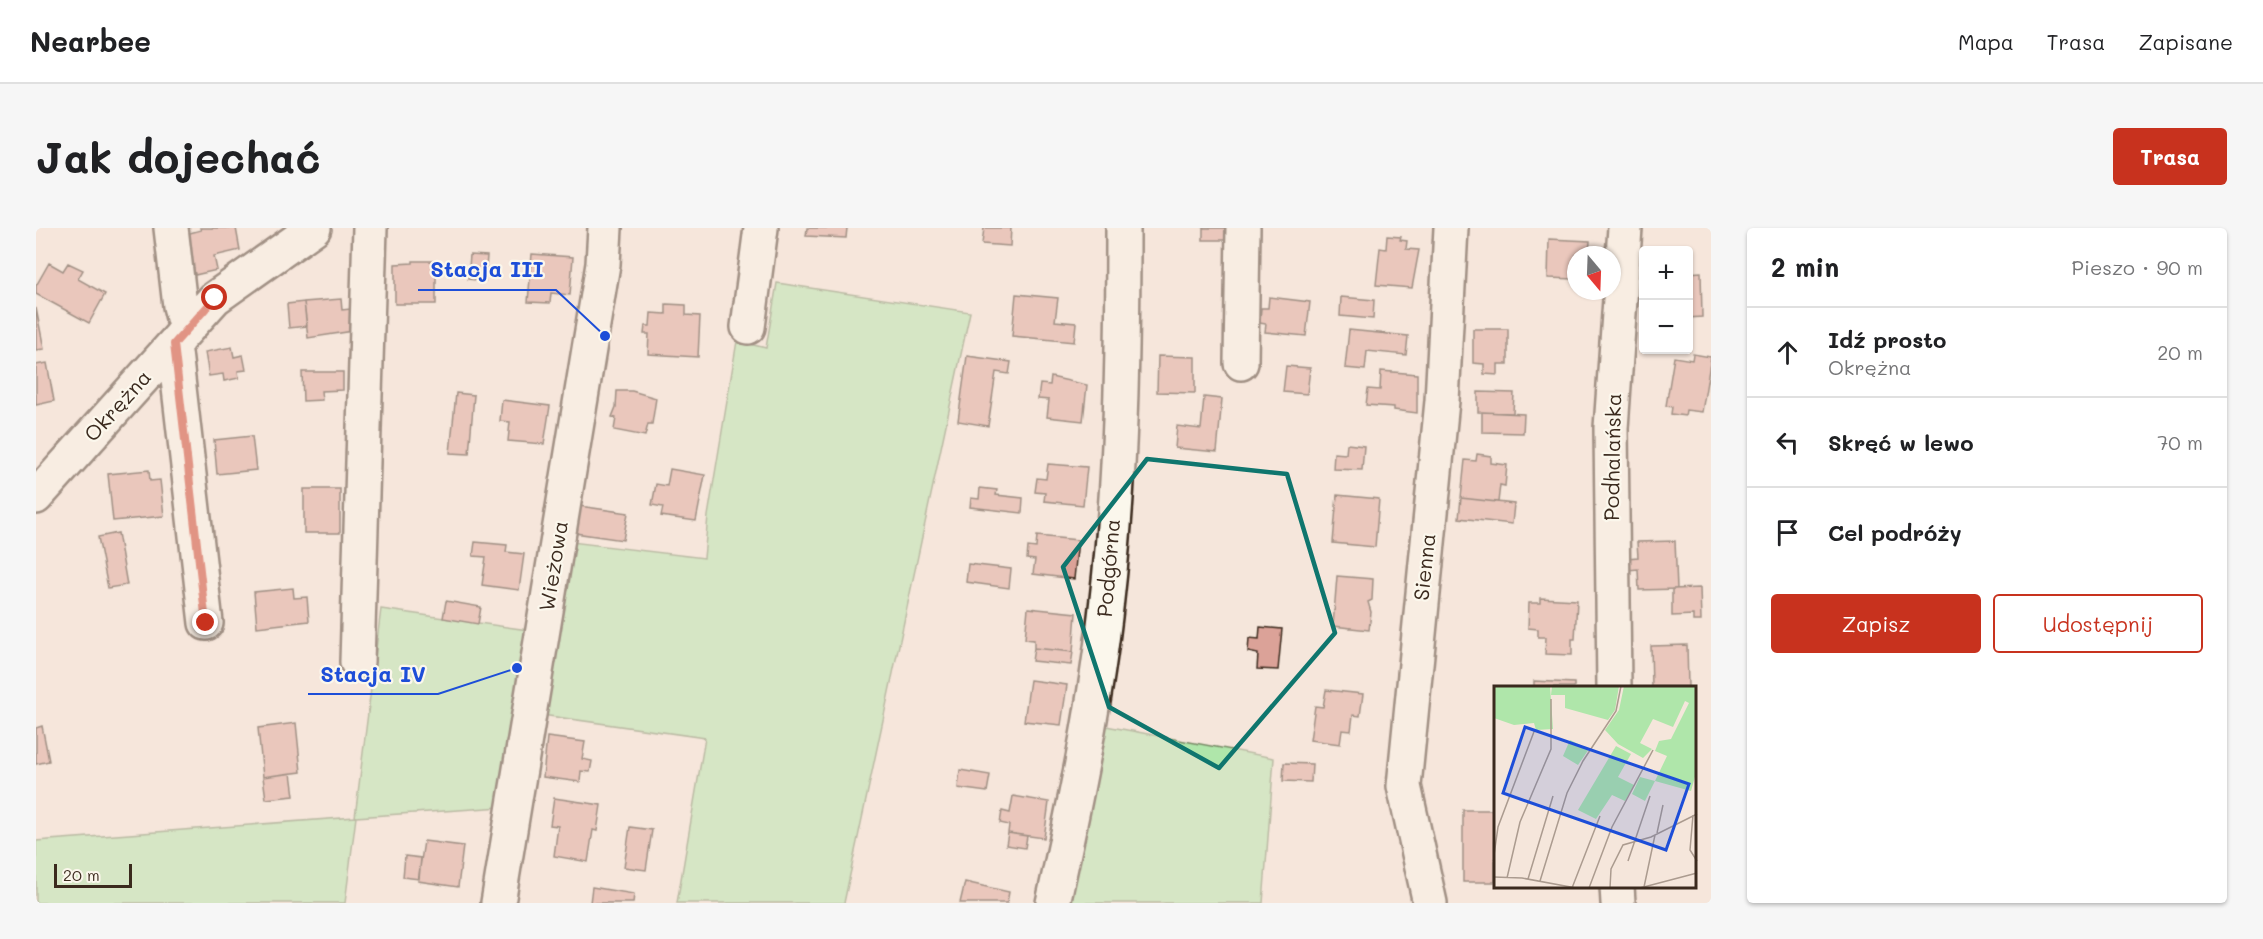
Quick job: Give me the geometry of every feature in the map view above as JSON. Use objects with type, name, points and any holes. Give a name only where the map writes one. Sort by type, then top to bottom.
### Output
[{"type":"street","points":[[171,228],[180,306],[180,337],[206,623]]},
{"type":"street","name":"Okrężna","points":[[36,497],[215,298],[314,228]]},
{"type":"street","points":[[357,662],[370,228]]},
{"type":"street","name":"Wieżowa","points":[[498,903],[603,264],[605,228]]},
{"type":"street","points":[[748,327],[761,228]]},
{"type":"street","name":"Podgórna","points":[[1053,903],[1081,775],[1107,599],[1120,434],[1124,228]]},
{"type":"street","points":[[1241,363],[1243,228]]},
{"type":"street","name":"Sienna","points":[[1430,903],[1404,786],[1442,401],[1451,228]]},
{"type":"street","name":"Podhalańska","points":[[1614,686],[1611,428],[1625,228]]},
{"type":"street","points":[[1617,888],[1618,903]]},
{"type":"highlighted area","points":[[1147,459],[1287,474],[1335,633],[1219,768],[1109,707],[1063,567]]},
{"type":"green space","points":[[777,283],[970,312],[844,903],[677,903],[705,738],[535,714],[563,541],[704,558],[708,516],[737,341],[766,348]]},
{"type":"green space","points":[[381,609],[528,630],[502,807],[356,817],[345,903],[36,903],[36,841],[355,817]]},
{"type":"green space","points":[[1106,726],[1274,758],[1263,903],[1064,903],[1090,764]]},
{"type":"building","points":[[200,228],[236,228],[240,250],[214,256],[217,270],[195,275],[186,234],[201,230]]},
{"type":"building","points":[[807,228],[847,228],[846,238],[806,236]]},
{"type":"building","points":[[984,228],[1011,228],[1010,246],[982,244]]},
{"type":"building","points":[[1203,228],[1233,228],[1233,240],[1203,240]]},
{"type":"building","points":[[1387,236],[1401,237],[1400,240],[1407,241],[1406,249],[1419,250],[1412,288],[1376,285],[1380,248],[1386,249]]},
{"type":"building","points":[[1549,239],[1590,241],[1590,246],[1567,246],[1567,279],[1548,278]]},
{"type":"building","points":[[532,254],[573,257],[570,295],[551,293],[550,303],[528,302]]},
{"type":"building","points":[[470,255],[487,256],[485,281],[468,279]]},
{"type":"building","points":[[413,261],[436,261],[436,304],[395,304],[395,264],[413,263]]},
{"type":"building","points":[[49,263],[63,271],[68,263],[83,270],[78,279],[105,294],[89,323],[36,294],[36,286]]},
{"type":"building","points":[[1701,272],[1702,317],[1693,318],[1693,273]]},
{"type":"building","points":[[1016,294],[1058,298],[1055,321],[1076,323],[1074,342],[1012,336]]},
{"type":"building","points":[[1269,297],[1310,302],[1306,336],[1265,332],[1266,324],[1260,323],[1261,308],[1268,308]]},
{"type":"building","points":[[1341,297],[1374,300],[1373,319],[1340,316]]},
{"type":"building","points":[[341,299],[342,310],[350,309],[353,331],[308,338],[304,302]]},
{"type":"building","points":[[304,302],[307,326],[289,328],[287,304]]},
{"type":"building","points":[[666,304],[686,305],[686,315],[700,316],[698,357],[648,354],[649,334],[644,334],[645,326],[650,326],[651,313],[666,314]]},
{"type":"building","points":[[36,308],[44,349],[36,350]]},
{"type":"building","points":[[1473,329],[1508,329],[1508,364],[1498,364],[1498,375],[1484,374],[1484,364],[1473,363]]},
{"type":"building","points":[[1349,330],[1408,336],[1406,355],[1367,351],[1365,370],[1345,368]]},
{"type":"building","points":[[232,347],[234,357],[243,355],[246,370],[238,371],[239,378],[224,381],[223,374],[209,376],[205,352]]},
{"type":"building","points":[[1693,354],[1711,357],[1702,412],[1686,410],[1685,416],[1671,414],[1672,407],[1666,406],[1674,357],[1692,360]]},
{"type":"building","points":[[967,356],[1011,362],[1009,374],[996,372],[988,426],[958,421]]},
{"type":"building","points":[[1158,356],[1195,357],[1195,393],[1157,392]]},
{"type":"building","points":[[47,363],[54,401],[36,405],[36,365]]},
{"type":"building","points":[[1286,366],[1310,368],[1307,394],[1283,392]]},
{"type":"building","points":[[1381,371],[1417,374],[1417,413],[1394,410],[1394,407],[1366,405],[1368,389],[1380,390]]},
{"type":"building","points":[[302,372],[343,372],[343,390],[321,391],[322,400],[303,401]]},
{"type":"building","points":[[1051,377],[1087,385],[1083,421],[1047,417],[1049,400],[1038,399],[1040,384],[1050,385]]},
{"type":"building","points":[[617,391],[632,391],[656,398],[652,424],[648,424],[645,436],[614,430],[616,418],[612,417],[616,407]]},
{"type":"building","points":[[1478,392],[1514,393],[1513,413],[1478,412]]},
{"type":"building","points":[[456,393],[474,395],[469,454],[450,453]]},
{"type":"building","points":[[1204,397],[1222,399],[1217,452],[1175,448],[1177,426],[1201,429]]},
{"type":"building","points":[[502,400],[550,406],[544,444],[508,441],[510,422],[500,421]]},
{"type":"building","points":[[1482,412],[1524,414],[1523,433],[1482,432]]},
{"type":"building","points":[[252,436],[256,470],[217,474],[214,440]]},
{"type":"building","points":[[1347,444],[1364,446],[1362,470],[1333,469],[1334,453],[1346,454]]},
{"type":"building","points":[[1477,454],[1491,456],[1491,463],[1507,465],[1505,486],[1500,485],[1498,502],[1461,498],[1465,460],[1476,461]]},
{"type":"building","points":[[1048,464],[1087,467],[1083,505],[1044,501],[1045,493],[1035,492],[1037,478],[1046,479]]},
{"type":"building","points":[[670,469],[705,475],[696,521],[661,516],[663,507],[652,505],[656,484],[667,486]]},
{"type":"building","points":[[149,470],[150,481],[160,480],[164,516],[113,521],[108,474]]},
{"type":"building","points":[[980,488],[997,490],[996,495],[1023,498],[1022,513],[970,507],[971,498],[979,499]]},
{"type":"building","points":[[304,489],[340,489],[340,533],[304,533]]},
{"type":"building","points":[[1337,495],[1379,499],[1375,547],[1333,543]]},
{"type":"building","points":[[1461,498],[1514,504],[1512,524],[1459,518]]},
{"type":"building","points":[[579,506],[628,513],[623,540],[575,533]]},
{"type":"building","points":[[118,533],[127,585],[108,588],[98,537]]},
{"type":"building","points":[[1037,536],[1078,540],[1074,579],[1033,574],[1035,560],[1027,559],[1028,547],[1036,548]]},
{"type":"building","points":[[1675,541],[1677,589],[1639,590],[1638,569],[1628,570],[1627,558],[1638,557],[1637,542]]},
{"type":"building","points":[[475,542],[507,545],[506,552],[524,554],[519,590],[482,585],[486,557],[473,556]]},
{"type":"building","points":[[968,564],[1011,569],[1009,588],[966,582]]},
{"type":"building","points":[[1337,576],[1373,579],[1372,600],[1368,602],[1371,612],[1369,630],[1333,626]]},
{"type":"building","points":[[293,588],[294,598],[307,597],[309,621],[257,627],[254,592]]},
{"type":"building","points":[[1700,588],[1701,621],[1693,621],[1693,615],[1672,616],[1672,589]]},
{"type":"building","points":[[1540,598],[1577,600],[1572,655],[1545,654],[1546,637],[1538,637],[1538,629],[1528,628],[1529,603],[1540,603]]},
{"type":"building","points":[[446,601],[481,607],[478,624],[443,618]]},
{"type":"building","points":[[1028,608],[1076,613],[1073,652],[1034,648],[1034,640],[1025,639]]},
{"type":"building","points":[[1260,627],[1282,629],[1278,670],[1257,669],[1258,654],[1248,652],[1249,638],[1259,639]]},
{"type":"building","points":[[1687,645],[1688,686],[1652,686],[1651,646]]},
{"type":"building","points":[[1034,648],[1073,652],[1071,665],[1032,661]]},
{"type":"building","points":[[1030,680],[1067,685],[1061,725],[1024,721]]},
{"type":"building","points":[[1534,681],[1574,683],[1574,686],[1534,686]]},
{"type":"building","points":[[1326,690],[1363,694],[1360,716],[1353,715],[1351,731],[1342,730],[1340,744],[1310,740],[1315,706],[1323,707]]},
{"type":"building","points":[[296,723],[301,772],[263,777],[258,728]]},
{"type":"building","points":[[42,726],[49,761],[36,764],[36,728]]},
{"type":"building","points":[[547,737],[585,742],[582,759],[592,761],[590,772],[581,771],[580,782],[543,777]]},
{"type":"building","points":[[1284,763],[1312,764],[1311,782],[1283,781]]},
{"type":"building","points":[[960,770],[990,775],[987,792],[958,788]]},
{"type":"building","points":[[291,773],[294,796],[266,799],[263,777]]},
{"type":"building","points":[[1013,796],[1049,802],[1044,838],[1008,833],[1009,825],[1000,823],[1002,811],[1010,813]]},
{"type":"building","points":[[554,798],[601,805],[597,831],[593,830],[588,862],[554,856],[558,826],[550,825]]},
{"type":"building","points":[[1463,810],[1494,810],[1494,882],[1463,882]]},
{"type":"building","points":[[630,827],[652,830],[646,870],[624,867]]},
{"type":"building","points":[[1008,833],[1027,836],[1025,848],[1006,845]]},
{"type":"building","points":[[424,841],[463,846],[458,887],[418,881]]},
{"type":"building","points":[[405,856],[421,858],[419,879],[403,877]]},
{"type":"building","points":[[965,882],[1009,892],[1007,903],[960,903]]},
{"type":"building","points":[[592,887],[634,894],[633,903],[590,903]]},
{"type":"place","name":"Stacja III","points":[[605,336]]},
{"type":"place","name":"Stacja IV","points":[[517,668]]},
{"type":"route","points":[[206,623],[174,344],[215,298]]}]
